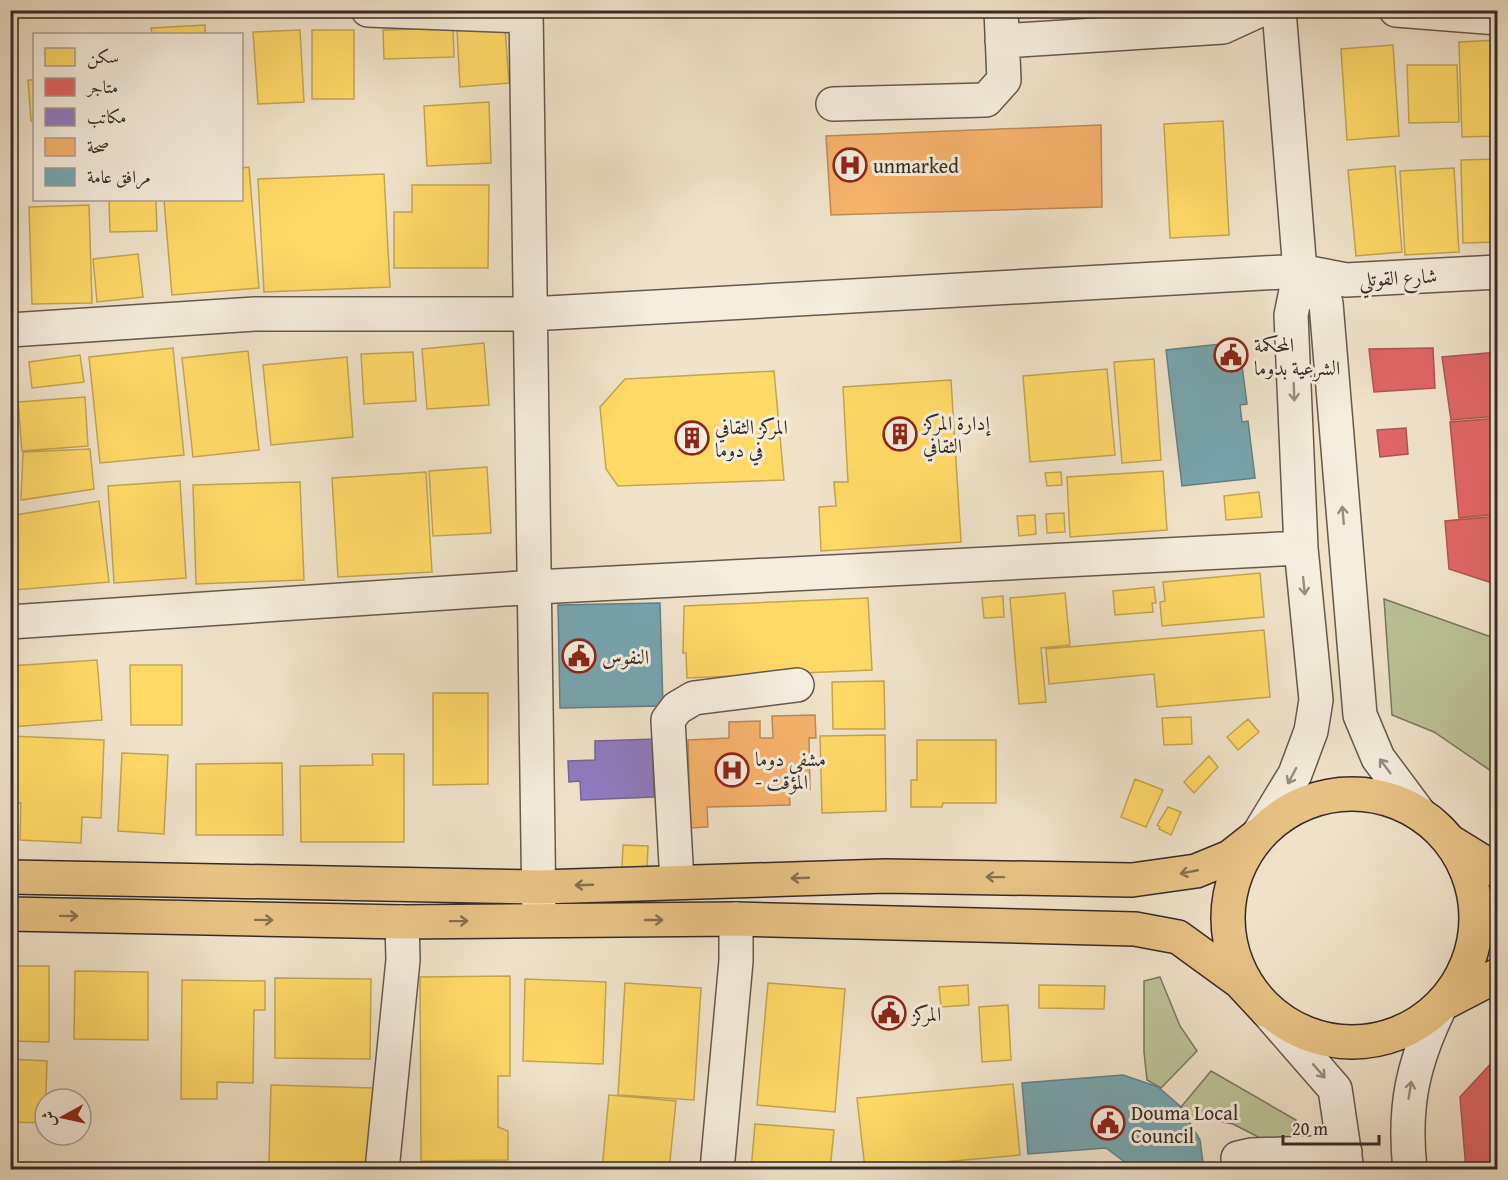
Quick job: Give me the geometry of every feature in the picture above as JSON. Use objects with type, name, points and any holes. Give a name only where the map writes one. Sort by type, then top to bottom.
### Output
[{"type":"main road","points":[[10,877],[541,887],[885,876],[1132,880],[1196,871],[1230,857],[1285,812],[1317,798],[1353,793],[1388,798],[1419,813],[1450,842],[1497,871]]},
{"type":"main road","points":[[1258,835],[1238,868],[1228,905],[1230,944],[1244,980],[1267,1011]]},
{"type":"main road","points":[[1441,1005],[1462,976],[1474,942],[1476,907],[1467,872],[1450,842]]},
{"type":"main road","points":[[885,876],[892,925]]},
{"type":"main road","points":[[10,915],[402,922],[736,920],[1135,929],[1178,937],[1240,982],[1267,1011],[1300,1031],[1337,1042],[1375,1040],[1411,1028],[1441,1005],[1497,975]]},
{"type":"street","points":[[368,10],[526,13],[541,887],[539,920]]},
{"type":"street","points":[[833,104],[986,100],[1004,80],[1002,26],[1222,27],[1260,10]]},
{"type":"street","points":[[1258,835],[1295,774],[1311,731],[1316,700],[1300,548],[1291,315],[1300,271],[1279,10]]},
{"type":"street","points":[[1396,10],[1497,18]]},
{"type":"street","points":[[1300,271],[1326,303],[1360,716],[1378,758],[1419,813]]},
{"type":"street","name":"شارع القوتلي","points":[[10,330],[255,314],[530,314],[1300,271],[1346,280],[1497,272]]},
{"type":"street","points":[[10,622],[536,587],[1300,548]]},
{"type":"street","points":[[677,882],[668,720],[677,708],[694,699],[797,685]]},
{"type":"street","points":[[717,1170],[736,961],[736,920]]},
{"type":"street","points":[[382,1170],[403,960],[402,922]]},
{"type":"street","points":[[1410,1170],[1406,1134],[1409,1089],[1423,1042],[1441,1005]]},
{"type":"street","points":[[1239,1170],[1238,1158],[1251,1155],[1346,1161],[1335,1089],[1267,1011]]},
{"type":"green space","points":[[1384,599],[1497,639],[1497,775],[1434,732],[1392,715]]},
{"type":"green space","points":[[1160,977],[1180,1026],[1197,1051],[1161,1088],[1147,1080],[1144,1052],[1144,981]]},
{"type":"green space","points":[[1211,1071],[1296,1120],[1296,1137],[1262,1139],[1233,1124],[1203,1118],[1192,1120],[1181,1107]]},
{"type":"building: سكن","points":[[205,25],[205,33],[152,33],[151,28]]},
{"type":"building: سكن","points":[[505,27],[509,83],[460,87],[457,30]]},
{"type":"building: سكن","points":[[453,28],[454,57],[384,59],[383,30]]},
{"type":"building: سكن","points":[[300,30],[304,102],[258,104],[253,32]]},
{"type":"building: سكن","points":[[312,30],[354,30],[354,99],[312,99]]},
{"type":"building: سكن","points":[[1498,40],[1498,136],[1462,137],[1459,42]]},
{"type":"building: سكن","points":[[1393,45],[1399,136],[1347,140],[1341,49]]},
{"type":"building: سكن","points":[[1407,65],[1457,65],[1459,122],[1409,123]]},
{"type":"building: سكن","points":[[28,80],[33,80],[33,121],[31,121]]},
{"type":"building: سكن","points":[[489,102],[491,163],[427,166],[424,106]]},
{"type":"building: سكن","points":[[1223,121],[1229,235],[1170,238],[1164,124]]},
{"type":"building: سكن","points":[[1498,159],[1498,242],[1463,243],[1461,160]]},
{"type":"building: سكن","points":[[1395,166],[1402,252],[1356,256],[1348,170]]},
{"type":"building: سكن","points":[[249,167],[259,288],[172,295],[164,201],[243,201],[243,168]]},
{"type":"building: سكن","points":[[1454,168],[1459,252],[1405,255],[1400,171]]},
{"type":"building: سكن","points":[[384,174],[390,287],[264,292],[258,179]]},
{"type":"building: سكن","points":[[412,185],[489,185],[488,268],[394,268],[394,212],[412,212]]},
{"type":"building: سكن","points":[[109,201],[156,201],[157,231],[110,232]]},
{"type":"building: سكن","points":[[89,205],[92,303],[32,304],[29,207]]},
{"type":"building: سكن","points":[[138,254],[143,297],[97,302],[93,259]]},
{"type":"building: سكن","points":[[484,343],[489,405],[427,409],[422,349]]},
{"type":"building: سكن","points":[[173,348],[184,455],[100,463],[89,357]]},
{"type":"building: سكن","points":[[248,351],[259,450],[193,457],[182,358]]},
{"type":"building: سكن","points":[[413,352],[416,401],[364,404],[361,354]]},
{"type":"building: سكن","points":[[80,355],[84,382],[32,388],[29,362]]},
{"type":"building: سكن","points":[[347,357],[353,437],[271,445],[263,365]]},
{"type":"building: سكن","points":[[1154,359],[1161,460],[1122,463],[1114,362]]},
{"type":"building: سكن","points":[[1107,369],[1115,455],[1030,462],[1023,376]]},
{"type":"building: سكن","name":"المركز الثقافي في دوما","points":[[774,371],[784,480],[618,486],[606,469],[600,407],[625,379]]},
{"type":"building: سكن","name":"إدارة المركز الثقافي","points":[[951,380],[961,542],[821,551],[819,507],[836,506],[834,482],[848,482],[843,387]]},
{"type":"building: سكن","points":[[85,397],[88,446],[22,451],[18,402]]},
{"type":"building: سكن","points":[[90,449],[94,489],[21,500],[23,452]]},
{"type":"building: سكن","points":[[487,467],[491,533],[433,536],[429,471]]},
{"type":"building: سكن","points":[[1163,471],[1167,530],[1070,537],[1067,477]]},
{"type":"building: سكن","points":[[426,472],[432,572],[338,577],[332,478]]},
{"type":"building: سكن","points":[[1061,472],[1062,485],[1047,486],[1045,473]]},
{"type":"building: سكن","points":[[180,481],[186,578],[114,583],[108,486]]},
{"type":"building: سكن","points":[[300,482],[304,580],[196,584],[193,485]]},
{"type":"building: سكن","points":[[1259,492],[1262,517],[1226,520],[1224,496]]},
{"type":"building: سكن","points":[[99,501],[109,582],[14,590],[10,587],[10,516]]},
{"type":"building: سكن","points":[[1064,513],[1065,532],[1047,533],[1046,514]]},
{"type":"building: سكن","points":[[1035,515],[1036,534],[1019,536],[1017,516]]},
{"type":"building: سكن","points":[[1260,573],[1264,617],[1162,626],[1160,602],[1165,601],[1163,582]]},
{"type":"building: سكن","points":[[1154,587],[1156,603],[1152,603],[1153,612],[1115,615],[1113,591]]},
{"type":"building: سكن","points":[[1065,593],[1070,645],[1041,648],[1046,702],[1019,704],[1010,598]]},
{"type":"building: سكن","points":[[1003,596],[1004,617],[984,618],[982,598]]},
{"type":"building: سكن","points":[[868,598],[872,670],[687,678],[686,653],[683,653],[684,606]]},
{"type":"building: سكن","points":[[1264,630],[1270,697],[1157,707],[1154,674],[1049,684],[1046,649]]},
{"type":"building: سكن","points":[[97,660],[102,720],[10,727],[10,666]]},
{"type":"building: سكن","points":[[130,665],[182,665],[182,725],[131,725]]},
{"type":"building: سكن","points":[[884,681],[885,729],[833,729],[832,682]]},
{"type":"building: سكن","points":[[433,693],[488,693],[488,784],[433,785]]},
{"type":"building: سكن","points":[[1191,717],[1192,744],[1164,745],[1162,718]]},
{"type":"building: سكن","points":[[1248,719],[1259,732],[1238,750],[1227,737]]},
{"type":"building: سكن","points":[[885,735],[886,811],[822,813],[820,736]]},
{"type":"building: سكن","points":[[10,736],[104,740],[101,818],[82,817],[81,843],[20,840],[21,803],[10,802]]},
{"type":"building: سكن","points":[[917,740],[996,740],[996,803],[943,803],[942,807],[911,807],[911,780],[917,780]]},
{"type":"building: سكن","points":[[122,753],[168,755],[164,834],[118,831]]},
{"type":"building: سكن","points":[[372,754],[404,754],[404,842],[301,842],[300,766],[373,765]]},
{"type":"building: سكن","points":[[1209,756],[1218,767],[1194,793],[1184,782]]},
{"type":"building: سكن","points":[[282,763],[283,835],[196,835],[196,764]]},
{"type":"building: سكن","points":[[1135,779],[1163,790],[1146,827],[1121,817]]},
{"type":"building: سكن","points":[[1168,807],[1181,812],[1171,835],[1159,829],[1157,825]]},
{"type":"building: سكن","points":[[623,845],[648,846],[647,868],[622,868]]},
{"type":"building: سكن","points":[[10,966],[49,966],[49,1042],[10,1041]]},
{"type":"building: سكن","points":[[75,971],[148,972],[148,1040],[74,1039]]},
{"type":"building: سكن","points":[[510,976],[510,1076],[498,1076],[498,1127],[508,1131],[508,1160],[421,1161],[420,977]]},
{"type":"building: سكن","points":[[275,978],[371,979],[370,1059],[275,1058]]},
{"type":"building: سكن","points":[[525,979],[606,982],[603,1064],[523,1061]]},
{"type":"building: سكن","points":[[182,980],[265,981],[265,1010],[254,1010],[253,1083],[217,1082],[217,1099],[181,1099]]},
{"type":"building: سكن","points":[[625,983],[701,988],[694,1100],[618,1095]]},
{"type":"building: سكن","points":[[768,983],[845,989],[835,1112],[757,1105]]},
{"type":"building: سكن","points":[[968,985],[969,1005],[941,1007],[939,987]]},
{"type":"building: سكن","points":[[1039,985],[1105,986],[1104,1009],[1039,1008]]},
{"type":"building: سكن","points":[[1008,1005],[1011,1060],[982,1062],[979,1007]]},
{"type":"building: سكن","points":[[10,1059],[47,1061],[46,1087],[33,1087],[33,1123],[10,1122]]},
{"type":"building: سكن","points":[[1013,1084],[1020,1155],[865,1169],[857,1098]]},
{"type":"building: سكن","points":[[271,1085],[373,1088],[371,1166],[269,1163]]},
{"type":"building: سكن","points":[[609,1095],[676,1101],[669,1170],[602,1170]]},
{"type":"building: سكن","points":[[755,1124],[834,1130],[830,1170],[751,1170]]},
{"type":"building: سكن","points":[[59,1164],[100,1170],[58,1170]]},
{"type":"building: متاجر","points":[[1433,348],[1435,388],[1374,392],[1369,349]]},
{"type":"building: متاجر","points":[[1498,352],[1498,416],[1451,420],[1442,357]]},
{"type":"building: متاجر","points":[[1498,418],[1498,514],[1459,518],[1450,422]]},
{"type":"building: متاجر","points":[[1406,428],[1408,454],[1380,457],[1377,430]]},
{"type":"building: متاجر","points":[[1498,516],[1498,585],[1449,569],[1445,521]]},
{"type":"building: متاجر","points":[[1498,1056],[1498,1170],[1466,1170],[1460,1097]]},
{"type":"building: مكاتب","points":[[657,739],[658,762],[653,763],[654,797],[581,800],[580,781],[569,782],[568,761],[595,760],[595,741]]},
{"type":"building: صحة","points":[[1101,125],[1102,207],[831,215],[826,136]]},
{"type":"building: صحة","points":[[815,715],[816,738],[809,738],[810,789],[789,789],[790,805],[707,807],[708,827],[690,828],[688,740],[729,738],[729,722],[760,721],[760,738],[773,738],[772,716]]},
{"type":"building: مرافق عامة","points":[[1239,342],[1247,404],[1240,405],[1242,422],[1248,421],[1255,478],[1182,486],[1166,350]]},
{"type":"building: مرافق عامة","points":[[660,603],[663,706],[560,708],[558,605]]},
{"type":"building: مرافق عامة","name":"Douma Local Council","points":[[1123,1075],[1158,1087],[1180,1106],[1200,1140],[1204,1170],[1130,1170],[1130,1166],[1106,1148],[1028,1154],[1022,1083]]},
{"type":"place","name":"unmarked","points":[[850,165]]},
{"type":"place","name":"المحكمة الشرعية بدوما","points":[[1231,355]]},
{"type":"place","name":"إدارة المركز الثقافي","points":[[900,434]]},
{"type":"place","name":"المركز الثقافي في دوما","points":[[692,438]]},
{"type":"place","name":"النفوس","points":[[579,656]]},
{"type":"place","name":"مشفى دوما - المؤقت","points":[[732,770]]},
{"type":"place","name":"المركز","points":[[889,1013]]},
{"type":"place","name":"Douma Local Council","points":[[1108,1123]]}]
